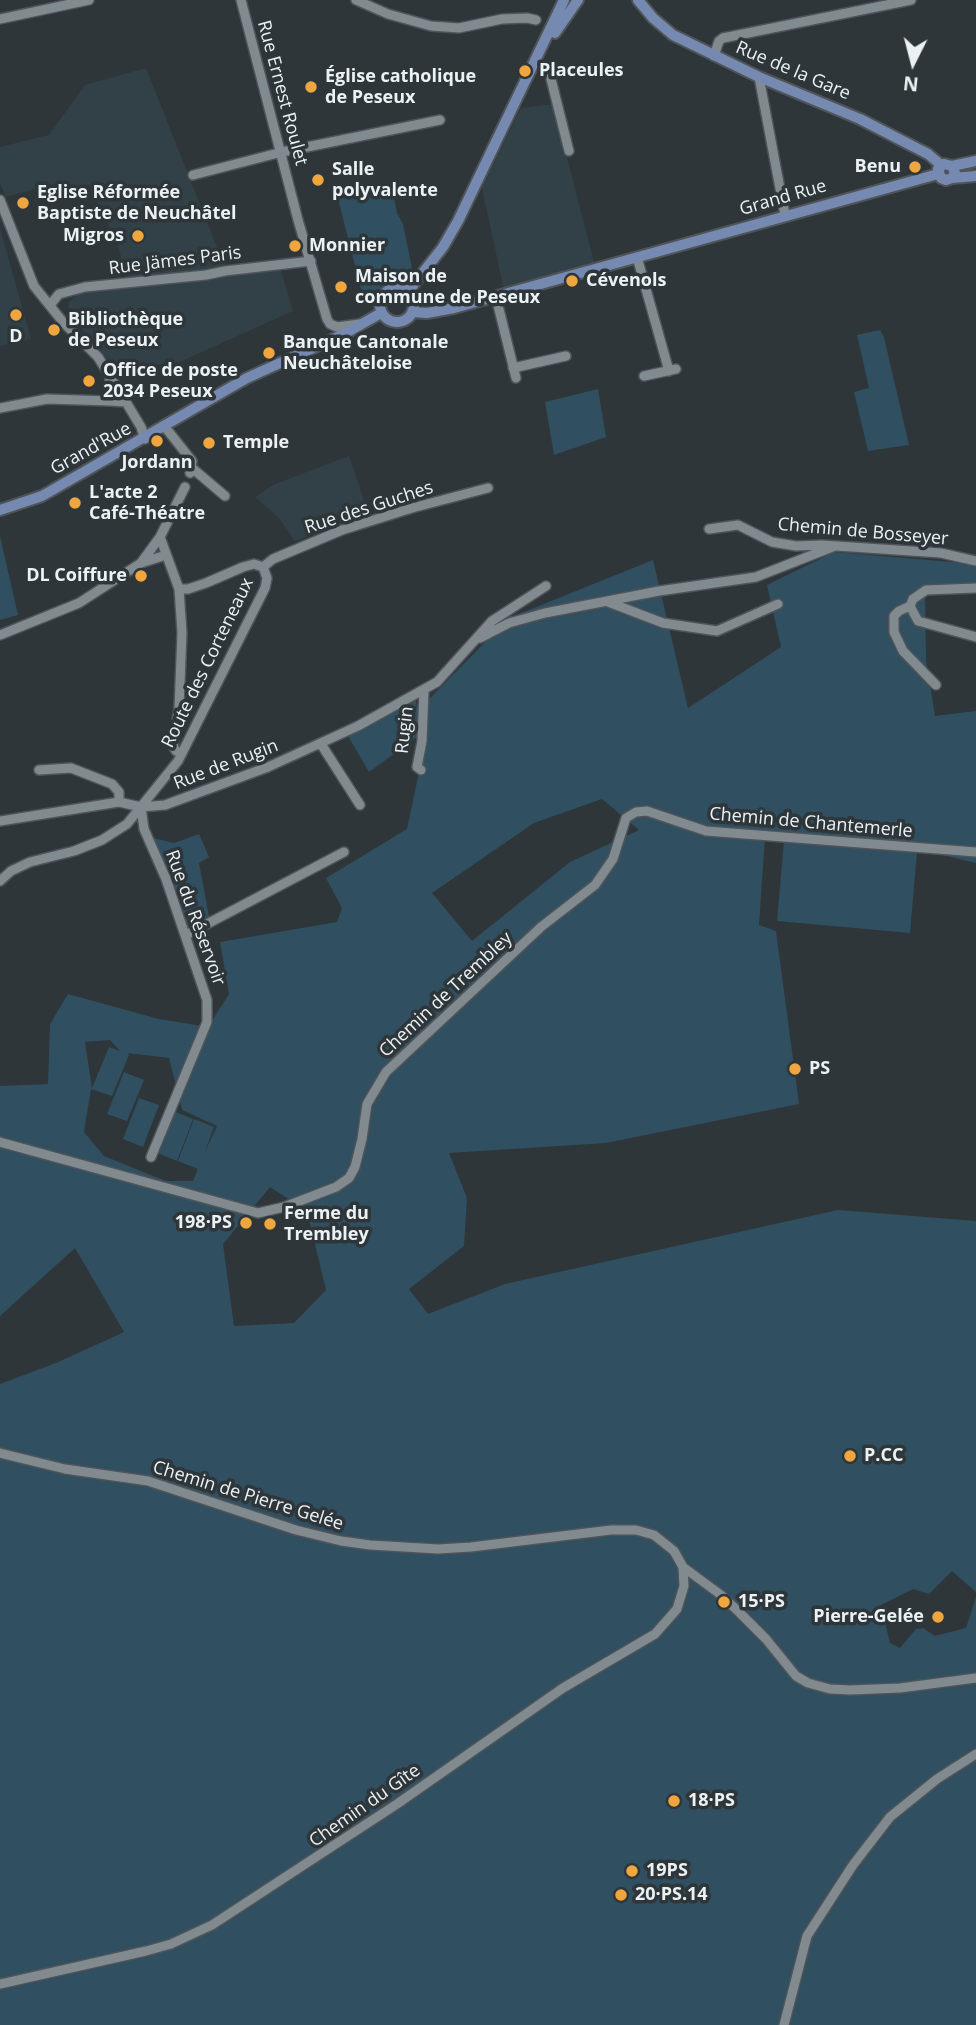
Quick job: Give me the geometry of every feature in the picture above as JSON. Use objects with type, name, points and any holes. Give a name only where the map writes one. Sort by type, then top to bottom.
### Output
[{"type":"main road","points":[[407,293],[443,247],[458,221],[564,0]]},
{"type":"main road","points":[[536,62],[578,0]]},
{"type":"main road","name":"Rue de la Gare","points":[[638,0],[653,18],[673,35],[759,77],[860,119],[928,153],[944,168]]},
{"type":"main road","name":"Grand Rue","points":[[412,312],[440,311],[976,161]]},
{"type":"main road","points":[[944,168],[943,180],[976,176]]},
{"type":"main road","points":[[397,289],[407,293],[413,302],[412,312],[400,322],[389,320],[382,313],[380,302],[386,292],[397,289]]},
{"type":"main road","name":"Grand'Rue","points":[[0,510],[42,496],[247,378],[382,313]]},
{"type":"street","points":[[0,19],[89,0]]},
{"type":"street","name":"Rue Ernest Roulet","points":[[240,0],[329,322],[341,327],[362,324]]},
{"type":"street","points":[[356,0],[388,14],[431,26],[459,28],[502,19],[536,20]]},
{"type":"street","points":[[714,56],[719,41],[723,38],[911,0]]},
{"type":"street","points":[[536,62],[550,75],[569,151]]},
{"type":"street","points":[[759,77],[785,215]]},
{"type":"street","points":[[193,175],[282,152],[440,120]]},
{"type":"street","points":[[0,200],[34,286],[98,357],[141,427],[145,439]]},
{"type":"street","points":[[637,257],[673,370],[644,376]]},
{"type":"street","name":"Rue Jämes Paris","points":[[50,305],[59,293],[85,287],[311,261]]},
{"type":"street","points":[[496,296],[514,373],[566,356]]},
{"type":"street","points":[[110,379],[110,401]]},
{"type":"street","points":[[0,408],[47,399],[125,402]]},
{"type":"street","points":[[165,427],[192,461],[191,471],[225,496]]},
{"type":"street","points":[[141,563],[160,537],[185,486]]},
{"type":"street","name":"Rue des Guches","points":[[263,568],[273,559],[342,530],[488,488]]},
{"type":"street","name":"Chemin de Bosseyer","points":[[709,529],[738,525],[772,542],[796,546],[941,553],[976,561]]},
{"type":"street","points":[[160,537],[179,589],[182,632],[179,708],[173,746],[176,751]]},
{"type":"street","name":"Rue de Rugin","points":[[473,643],[509,622],[659,591],[756,577],[835,546]]},
{"type":"street","points":[[0,635],[79,603],[141,563],[166,555]]},
{"type":"street","name":"Route des Corteneaux","points":[[0,881],[30,862],[74,851],[102,840],[128,824],[172,769],[184,749],[265,588],[267,578],[263,568],[254,565],[188,589],[179,589]]},
{"type":"street","name":"Rue de Rugin","points":[[141,807],[165,806],[268,767],[358,726],[424,690],[445,676],[492,621],[546,586]]},
{"type":"street","points":[[936,685],[903,651],[894,632],[894,616],[910,606],[913,599],[926,590],[976,588]]},
{"type":"street","points":[[606,602],[663,623],[718,631],[779,604]]},
{"type":"street","points":[[910,606],[918,621],[976,637]]},
{"type":"street","name":"Rugin","points":[[421,770],[417,767],[422,741],[424,690]]},
{"type":"street","points":[[321,744],[360,804]]},
{"type":"street","points":[[39,770],[71,768],[112,784],[118,792],[119,802]]},
{"type":"street","points":[[0,821],[119,802],[141,807]]},
{"type":"street","name":"Rue du Réservoir","points":[[141,807],[144,829],[186,935],[208,1000],[207,1022],[151,1157]]},
{"type":"street","name":"Chemin de Chantemerle","points":[[648,811],[706,831],[976,852]]},
{"type":"street","name":"Chemin de Trembley","points":[[0,1142],[258,1213],[284,1207],[336,1187],[349,1178],[355,1167],[366,1104],[386,1072],[541,927],[595,885],[613,859],[626,818],[636,812],[648,811]]},
{"type":"street","points":[[186,935],[344,852]]},
{"type":"street","name":"Chemin de Pierre Gelée","points":[[0,1453],[65,1469],[148,1481],[271,1523],[341,1541],[405,1549],[438,1549],[625,1529],[644,1531],[661,1539],[674,1551],[683,1567],[721,1595],[766,1639],[796,1676],[808,1683],[830,1689],[850,1690],[900,1688],[976,1678]]},
{"type":"street","name":"Chemin du Gîte","points":[[0,1984],[146,1951],[171,1944],[212,1925],[397,1804],[563,1688],[655,1634],[670,1619],[681,1601],[684,1586],[683,1567]]},
{"type":"street","points":[[783,2025],[807,1937],[853,1865],[891,1817],[937,1779],[976,1754]]},
{"type":"shaded area","points":[[146,68],[224,265],[278,261],[293,311],[175,364],[114,366],[69,315],[68,309],[69,302],[85,287],[124,282],[126,273],[117,243],[89,185],[59,190],[46,186],[6,197],[0,183],[0,147],[49,135],[85,85]]},
{"type":"shaded area","points":[[553,104],[594,262],[504,290],[482,188],[521,108]]},
{"type":"shaded area","points":[[391,184],[413,273],[384,283],[365,305],[338,199]]},
{"type":"shaded area","points":[[0,228],[31,339],[0,346]]},
{"type":"shaded area","points":[[880,330],[884,337],[909,445],[868,451],[854,392],[869,388],[857,335]]},
{"type":"shaded area","points":[[598,389],[606,437],[554,455],[545,402]]},
{"type":"shaded area","points":[[349,456],[369,515],[295,541],[279,518],[255,497],[275,484]]},
{"type":"shaded area","points":[[0,536],[18,615],[0,620]]},
{"type":"shaded area","points":[[834,552],[976,564],[976,590],[925,593],[926,660],[935,716],[976,711],[976,863],[917,849],[765,837],[759,925],[776,931],[799,1104],[606,1143],[449,1153],[467,1198],[464,1246],[409,1289],[428,1314],[505,1284],[838,1210],[976,1221],[976,1592],[952,1571],[929,1594],[913,1589],[881,1605],[890,1643],[900,1648],[916,1629],[923,1628],[935,1636],[966,1628],[976,1597],[976,2025],[0,2025],[0,1384],[56,1363],[124,1332],[75,1248],[0,1316],[0,1086],[48,1084],[50,1024],[68,994],[159,1019],[208,1027],[229,994],[220,942],[337,922],[342,908],[326,878],[407,829],[426,739],[429,699],[509,618],[653,560],[688,708],[781,647],[767,585]],"holes":[[[602,799],[639,830],[570,862],[472,941],[432,893],[534,823]],[[110,1040],[120,1051],[109,1047],[92,1088],[85,1042]],[[127,1053],[169,1058],[182,1110],[217,1126],[204,1154],[214,1127],[194,1119],[178,1161],[198,1169],[193,1181],[166,1181],[104,1156],[84,1132],[91,1089],[112,1096],[129,1055]],[[270,1187],[307,1211],[326,1290],[294,1323],[234,1326],[223,1244]]]},
{"type":"shaded area","points":[[416,700],[420,735],[369,772],[348,736]]},
{"type":"shaded area","points":[[199,834],[209,857],[199,863],[209,917],[189,927],[186,926],[180,908],[186,901],[183,893],[175,895],[153,838],[174,843]]},
{"type":"shaded area","points":[[784,841],[917,852],[910,933],[777,921]]},
{"type":"shaded area","points":[[124,1072],[144,1080],[127,1121],[107,1114]]},
{"type":"shaded area","points":[[139,1098],[159,1105],[143,1147],[123,1139]]},
{"type":"shaded area","points":[[173,1111],[193,1119],[177,1161],[157,1153]]},
{"type":"place","name":"Placeules","points":[[525,71]]},
{"type":"place","name":"Église catholique de Peseux","points":[[311,87]]},
{"type":"place","name":"Benu","points":[[915,167]]},
{"type":"place","name":"Salle polyvalente","points":[[318,180]]},
{"type":"place","name":"Eglise Réformée Baptiste de Neuchâtel","points":[[23,203]]},
{"type":"place","name":"Migros","points":[[138,236]]},
{"type":"place","name":"Monnier","points":[[295,246]]},
{"type":"place","name":"Cévenols","points":[[572,281]]},
{"type":"place","name":"Maison de commune de Peseux","points":[[341,287]]},
{"type":"place","name":"D","points":[[16,315]]},
{"type":"place","name":"Bibliothèque de Peseux","points":[[54,330]]},
{"type":"place","name":"Banque Cantonale Neuchâteloise","points":[[269,353]]},
{"type":"place","name":"Office de poste 2034 Peseux","points":[[89,381]]},
{"type":"place","name":"Jordann","points":[[157,441]]},
{"type":"place","name":"Temple","points":[[209,443]]},
{"type":"place","name":"L'acte 2 Café-Théatre","points":[[75,503]]},
{"type":"place","name":"DL Coiffure","points":[[141,576]]},
{"type":"place","name":"PS","points":[[795,1069]]},
{"type":"place","name":"198·PS","points":[[246,1223]]},
{"type":"place","name":"Ferme du Trembley","points":[[270,1224]]},
{"type":"place","name":"P.CC","points":[[850,1456]]},
{"type":"place","name":"15·PS","points":[[724,1602]]},
{"type":"place","name":"Pierre-Gelée","points":[[938,1617]]},
{"type":"place","name":"18·PS","points":[[674,1801]]},
{"type":"place","name":"19PS","points":[[632,1871]]},
{"type":"place","name":"20·PS.14","points":[[621,1895]]}]
